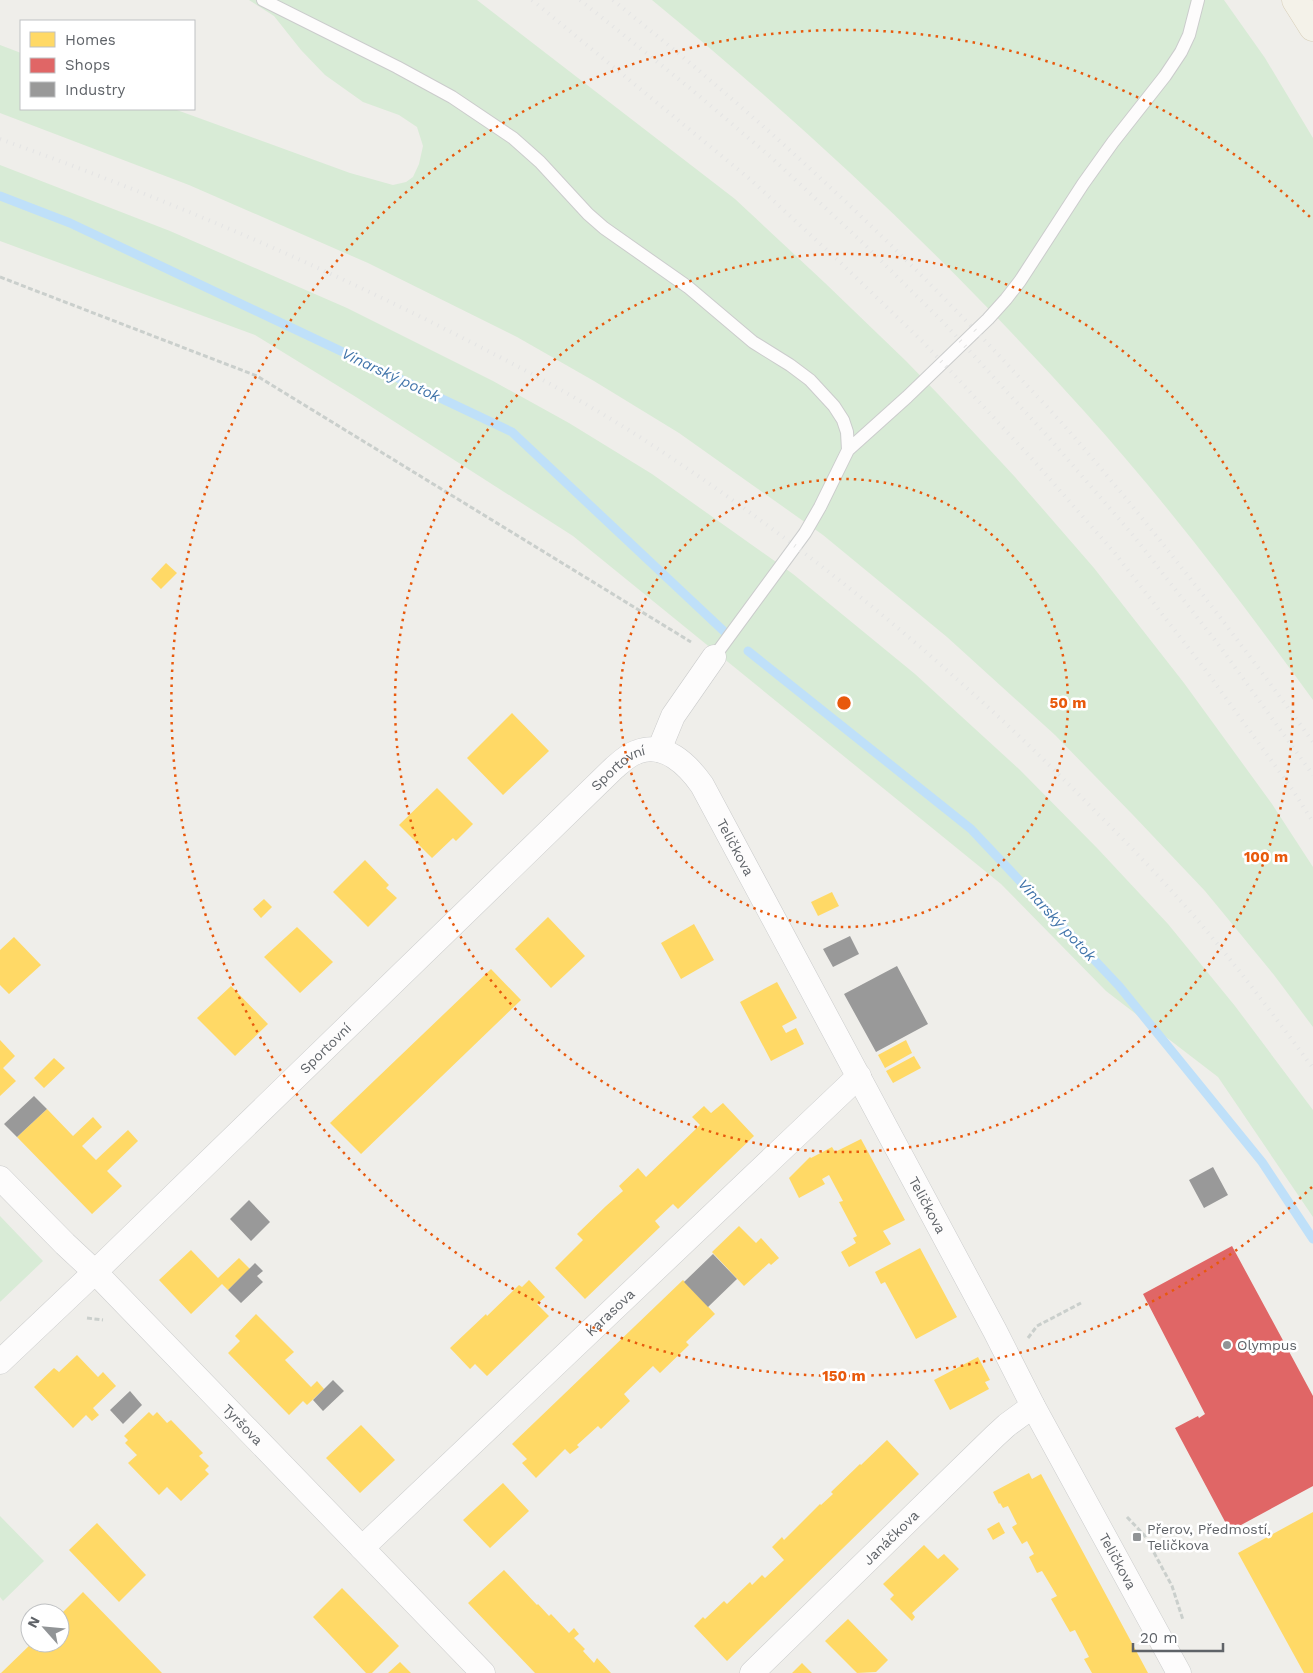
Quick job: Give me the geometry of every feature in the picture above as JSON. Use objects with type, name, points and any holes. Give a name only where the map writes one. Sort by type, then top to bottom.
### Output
[{"type":"main road","points":[[1296,0],[1313,27]]},
{"type":"street","points":[[659,750],[673,716],[714,656]]},
{"type":"street","name":"Teličkova","points":[[659,750],[682,761],[702,785],[995,1331],[1033,1406],[1179,1673]]},
{"type":"street","name":"Sportovní","points":[[0,1362],[614,768],[637,751],[659,750]]},
{"type":"street","name":"Karasova","points":[[362,1548],[859,1076]]},
{"type":"street","name":"Tyršova","points":[[0,1178],[95,1272],[483,1673]]},
{"type":"street","name":"Janáčkova","points":[[752,1673],[995,1436],[1033,1406]]},
{"type":"lane","points":[[263,0],[397,66],[452,97],[513,138],[540,162],[588,214],[604,228],[688,287],[753,342],[810,380],[834,406],[843,420],[847,432],[848,450]]},
{"type":"lane","points":[[714,656],[805,533],[848,450],[914,390],[1006,299],[1044,247],[1113,142],[1165,76],[1181,52],[1189,35],[1198,0]]},
{"type":"path","points":[[0,277],[257,376],[714,656]]},
{"type":"path","points":[[1027,1341],[1037,1326],[1081,1303]]},
{"type":"path","points":[[83,1318],[99,1319],[108,1323]]},
{"type":"path","points":[[1125,1516],[1145,1536],[1172,1586],[1184,1626]]},
{"type":"green space","points":[[249,0],[477,0],[735,199],[906,361],[1015,477],[1094,568],[1184,683],[1272,804],[1313,867],[1313,1027],[1274,975],[1205,891],[1055,735],[947,637],[823,535],[679,433],[517,337],[368,263],[189,185],[0,113],[0,45],[20,53],[20,110],[177,110],[350,173],[393,185],[406,182],[413,177],[419,164],[423,146],[417,127],[399,115],[363,102],[325,75],[301,50],[274,16]]},
{"type":"green space","points":[[652,0],[1224,0],[1265,58],[1313,138],[1313,700],[1174,516],[1114,445],[1034,356],[876,197],[766,97]]},
{"type":"green space","points":[[0,165],[170,231],[347,308],[493,381],[569,423],[652,474],[793,574],[915,674],[1020,770],[1168,924],[1235,1006],[1313,1110],[1313,1217],[1218,1077],[1106,991],[1001,884],[573,536],[356,397],[255,335],[0,241]]},
{"type":"green space","points":[[0,1216],[43,1261],[0,1302]]},
{"type":"green space","points":[[0,1516],[44,1561],[3,1601],[0,1597]]},
{"type":"building: Homes","points":[[166,563],[177,573],[161,589],[151,579]]},
{"type":"building: Homes","points":[[512,713],[549,751],[503,795],[467,758]]},
{"type":"building: Homes","points":[[437,788],[473,824],[456,841],[453,838],[432,858],[399,825]]},
{"type":"building: Homes","points":[[365,860],[389,885],[386,888],[397,898],[368,927],[333,892]]},
{"type":"building: Homes","points":[[832,892],[839,906],[818,916],[811,902]]},
{"type":"building: Homes","points":[[264,899],[272,907],[261,918],[253,909]]},
{"type":"building: Homes","points":[[548,917],[585,956],[551,988],[515,949]]},
{"type":"building: Homes","points":[[694,924],[714,960],[681,979],[661,943]]},
{"type":"building: Homes","points":[[297,927],[333,962],[300,993],[264,957]]},
{"type":"building: Homes","points":[[14,937],[41,965],[9,994],[0,985],[0,950]]},
{"type":"building: Homes","points":[[491,969],[521,1000],[361,1154],[330,1123]]},
{"type":"building: Homes","points":[[777,982],[797,1018],[782,1026],[786,1033],[796,1028],[804,1044],[771,1061],[740,1002]]},
{"type":"building: Homes","points":[[231,986],[268,1024],[235,1056],[197,1018]]},
{"type":"building: Homes","points":[[0,1040],[15,1056],[3,1068],[16,1081],[0,1096]]},
{"type":"building: Homes","points":[[906,1040],[912,1053],[885,1068],[878,1055]]},
{"type":"building: Homes","points":[[914,1056],[921,1068],[893,1083],[886,1071]]},
{"type":"building: Homes","points":[[54,1058],[65,1068],[44,1088],[34,1078]]},
{"type":"building: Homes","points":[[723,1103],[754,1136],[678,1209],[673,1204],[655,1221],[660,1227],[585,1299],[555,1268],[583,1240],[577,1234],[623,1191],[619,1186],[638,1168],[646,1177],[700,1125],[692,1117],[704,1106],[711,1113]]},
{"type":"building: Homes","points":[[47,1109],[73,1136],[93,1117],[102,1127],[82,1146],[96,1160],[128,1130],[138,1141],[107,1171],[122,1186],[92,1214],[17,1137]]},
{"type":"building: Homes","points":[[861,1139],[905,1220],[883,1231],[891,1244],[849,1267],[841,1252],[856,1243],[853,1238],[857,1236],[839,1202],[843,1201],[829,1175],[822,1179],[825,1184],[799,1198],[789,1178],[810,1157],[832,1147],[835,1152]]},
{"type":"building: Homes","points":[[739,1226],[756,1243],[761,1238],[779,1258],[771,1265],[769,1263],[744,1286],[712,1252]]},
{"type":"building: Homes","points":[[920,1248],[957,1317],[916,1339],[885,1282],[881,1284],[875,1272]]},
{"type":"building: Homes","points":[[191,1250],[218,1278],[239,1258],[250,1269],[228,1290],[222,1284],[191,1314],[159,1280]]},
{"type":"building: Homes","points":[[529,1280],[545,1297],[537,1304],[549,1316],[487,1376],[475,1364],[470,1369],[450,1348],[519,1285],[522,1287]]},
{"type":"building: Homes","points":[[683,1280],[715,1314],[686,1342],[689,1345],[660,1373],[653,1366],[624,1394],[630,1401],[601,1429],[598,1426],[570,1454],[565,1449],[536,1478],[522,1463],[527,1459],[512,1444]]},
{"type":"building: Homes","points":[[256,1314],[294,1352],[285,1360],[311,1387],[317,1381],[324,1389],[307,1405],[303,1401],[289,1415],[228,1353],[240,1341],[235,1336]]},
{"type":"building: Homes","points":[[77,1355],[98,1377],[103,1372],[116,1386],[93,1408],[99,1415],[92,1421],[86,1415],[73,1428],[34,1387],[54,1368],[59,1372]]},
{"type":"building: Homes","points":[[978,1357],[990,1380],[985,1382],[989,1389],[950,1410],[934,1380]]},
{"type":"building: Homes","points":[[149,1412],[153,1416],[157,1412],[167,1423],[171,1420],[203,1453],[199,1456],[209,1466],[205,1470],[209,1474],[181,1501],[167,1487],[159,1495],[128,1463],[137,1455],[125,1443],[128,1440],[124,1436]]},
{"type":"building: Homes","points":[[361,1425],[395,1460],[360,1493],[326,1458]]},
{"type":"building: Homes","points":[[887,1440],[919,1474],[727,1661],[694,1626],[703,1617],[705,1619],[724,1601],[727,1604],[750,1582],[752,1585],[762,1575],[765,1578],[784,1560],[772,1547],[782,1537],[784,1540],[820,1504],[833,1494],[831,1492]]},
{"type":"building: Homes","points":[[1029,1473],[1032,1479],[1041,1474],[1148,1673],[1092,1673],[1084,1659],[1089,1657],[1075,1630],[1070,1632],[1051,1599],[1057,1596],[1042,1571],[1037,1573],[1029,1557],[1034,1554],[1027,1541],[1022,1544],[1012,1527],[1017,1524],[1008,1506],[1003,1508],[993,1492]]},
{"type":"building: Homes","points":[[503,1483],[529,1511],[490,1548],[463,1520]]},
{"type":"building: Homes","points":[[1313,1512],[1313,1673],[1304,1673],[1238,1553]]},
{"type":"building: Homes","points":[[999,1522],[1005,1533],[993,1540],[987,1529]]},
{"type":"building: Homes","points":[[97,1523],[146,1575],[119,1602],[69,1550]]},
{"type":"building: Homes","points":[[924,1545],[938,1559],[944,1554],[959,1569],[912,1613],[915,1617],[912,1621],[890,1599],[894,1595],[883,1584]]},
{"type":"building: Homes","points":[[504,1570],[537,1605],[549,1616],[551,1614],[569,1633],[574,1628],[579,1634],[574,1638],[585,1649],[583,1651],[594,1663],[597,1658],[611,1673],[535,1673],[468,1603]]},
{"type":"building: Homes","points":[[342,1588],[399,1646],[372,1673],[366,1673],[313,1617]]},
{"type":"building: Homes","points":[[83,1592],[162,1673],[1,1673],[22,1653],[70,1653],[70,1605]]},
{"type":"building: Homes","points":[[848,1619],[888,1660],[876,1672],[857,1673],[825,1641]]},
{"type":"building: Homes","points":[[400,1662],[411,1673],[388,1673]]},
{"type":"building: Homes","points":[[802,1663],[812,1673],[792,1673]]},
{"type":"building: Shops","name":"Olympus","points":[[1232,1246],[1313,1396],[1313,1486],[1230,1531],[1175,1428],[1205,1414],[1143,1294]]},
{"type":"building: Industry","points":[[850,936],[859,954],[833,967],[823,949]]},
{"type":"building: Industry","points":[[897,966],[928,1024],[876,1052],[844,994]]},
{"type":"building: Industry","points":[[34,1096],[47,1109],[17,1137],[4,1124]]},
{"type":"building: Industry","points":[[1213,1167],[1228,1195],[1204,1208],[1189,1180]]},
{"type":"building: Industry","points":[[249,1200],[270,1222],[251,1241],[230,1219]]},
{"type":"building: Industry","points":[[713,1254],[737,1279],[708,1307],[684,1282]]},
{"type":"building: Industry","points":[[255,1263],[263,1271],[257,1276],[263,1282],[241,1303],[228,1290]]},
{"type":"building: Industry","points":[[333,1380],[344,1391],[323,1411],[313,1400]]},
{"type":"building: Industry","points":[[130,1391],[142,1405],[123,1424],[110,1410]]},
{"type":"waterway","name":"Vinarský potok","points":[[0,196],[70,223],[512,432],[729,636]]},
{"type":"waterway","name":"Vinarský potok","points":[[748,651],[971,829],[1119,986],[1262,1162],[1313,1239]]},
{"type":"railway","points":[[532,0],[751,180],[924,343],[1033,460],[1114,552],[1204,668],[1292,789],[1313,822]]},
{"type":"railway","points":[[580,0],[691,89],[773,159],[863,243],[944,323],[1050,439],[1132,534],[1221,648],[1313,775]]},
{"type":"railway","points":[[613,0],[704,75],[859,214],[1005,362],[1068,430],[1163,544],[1313,742]]},
{"type":"railway","points":[[0,139],[110,180],[218,224],[378,296],[521,368],[610,418],[725,494],[781,535],[890,622],[943,667],[1046,762],[1130,846],[1203,926],[1267,1006],[1313,1068]]},
{"type":"place","name":"Olympus","points":[[1227,1345]]},
{"type":"place","name":"Přerov, Předmostí, Teličkova","points":[[1137,1537]]}]
